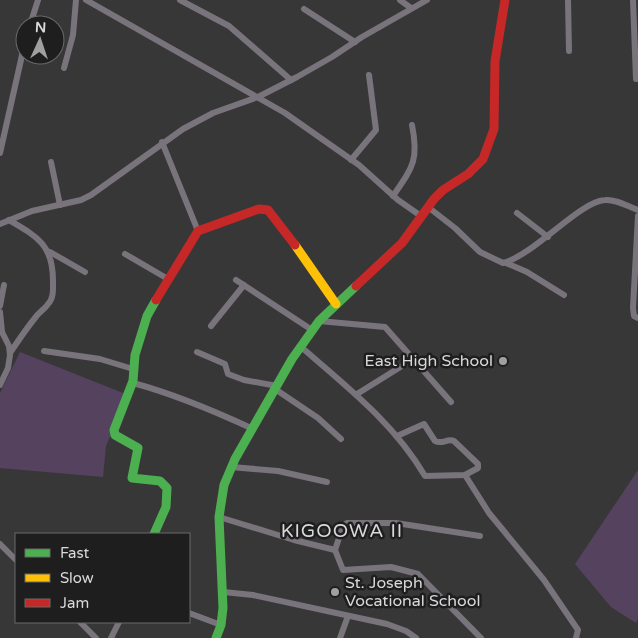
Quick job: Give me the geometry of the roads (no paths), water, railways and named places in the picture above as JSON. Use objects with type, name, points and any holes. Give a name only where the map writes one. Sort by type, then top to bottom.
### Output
[{"type":"street","points":[[33,15],[38,0]]},
{"type":"street","points":[[64,68],[73,35],[76,0]]},
{"type":"street","points":[[86,0],[111,16],[258,97],[351,160],[393,196],[421,216]]},
{"type":"street","points":[[180,0],[228,26],[291,80]]},
{"type":"street","points":[[400,0],[411,8]]},
{"type":"street","points":[[0,224],[38,209],[60,205],[91,195],[162,142],[200,119],[258,97],[291,80],[427,0]]},
{"type":"street","points":[[216,638],[221,625],[223,592],[219,517],[222,494],[231,467],[251,428],[300,346],[319,321],[402,242],[443,190],[476,167],[489,147],[494,129],[495,61],[505,0]]},
{"type":"street","points":[[568,0],[569,51]]},
{"type":"street","points":[[633,0],[636,79]]},
{"type":"street","points":[[304,9],[355,42]]},
{"type":"street","points":[[0,153],[20,65]]},
{"type":"street","points":[[351,160],[376,130],[369,76]]},
{"type":"street","points":[[393,196],[411,170],[417,146],[412,125]]},
{"type":"street","points":[[162,142],[198,231]]},
{"type":"street","points":[[50,162],[60,205]]},
{"type":"street","points":[[506,263],[548,237],[578,213],[603,200],[617,202],[638,210]]},
{"type":"street","points":[[428,207],[455,228],[480,252],[497,262],[506,263],[527,272],[564,295]]},
{"type":"street","points":[[154,533],[166,507],[166,488],[160,481],[132,478],[138,446],[114,433],[133,382],[133,369],[145,321],[198,231],[259,209],[268,210],[301,252],[336,304]]},
{"type":"street","points":[[517,213],[548,237]]},
{"type":"street","points":[[638,216],[633,312],[638,318]]},
{"type":"street","points":[[9,220],[29,232],[50,252],[85,272]]},
{"type":"street","points":[[10,353],[52,298],[53,273],[50,252]]},
{"type":"street","points":[[125,254],[168,279]]},
{"type":"street","points":[[236,280],[312,330]]},
{"type":"street","points":[[0,306],[4,285]]},
{"type":"street","points":[[211,326],[244,285]]},
{"type":"street","points":[[0,312],[2,332],[10,353],[8,368],[0,385]]},
{"type":"street","points":[[319,321],[385,327],[451,402]]},
{"type":"street","points":[[300,346],[356,394],[397,436],[425,476],[465,475],[478,468],[478,464],[452,440],[441,443],[435,441],[424,424],[397,436]]},
{"type":"street","points":[[44,351],[100,359],[133,369]]},
{"type":"street","points":[[197,352],[225,364],[228,374],[236,378],[276,387],[318,418],[341,439]]},
{"type":"street","points":[[356,394],[402,366]]},
{"type":"street","points":[[133,382],[168,396],[194,402],[251,428]]},
{"type":"street","points":[[231,467],[278,471],[327,482]]},
{"type":"street","points":[[465,475],[489,513],[544,580],[578,630],[576,638]]},
{"type":"street","points":[[219,517],[294,540],[335,550]]},
{"type":"street","points":[[480,536],[396,522],[347,523],[343,526],[335,550],[343,570],[391,567],[418,574],[481,638]]},
{"type":"street","points":[[0,544],[15,559]]},
{"type":"street","points":[[223,592],[253,595],[375,621],[401,629],[416,638]]},
{"type":"street","points":[[190,613],[221,625]]},
{"type":"street","points":[[340,638],[348,616]]},
{"type":"street","points":[[81,623],[96,638]]},
{"type":"street","points":[[111,638],[118,623]]},
{"type":"place","name":"East High School","points":[[503,361]]},
{"type":"place","name":"St. Joseph Vocational School","points":[[335,592]]},
{"type":"district","name":"KIGOOWA II","points":[[342,531]]}]
